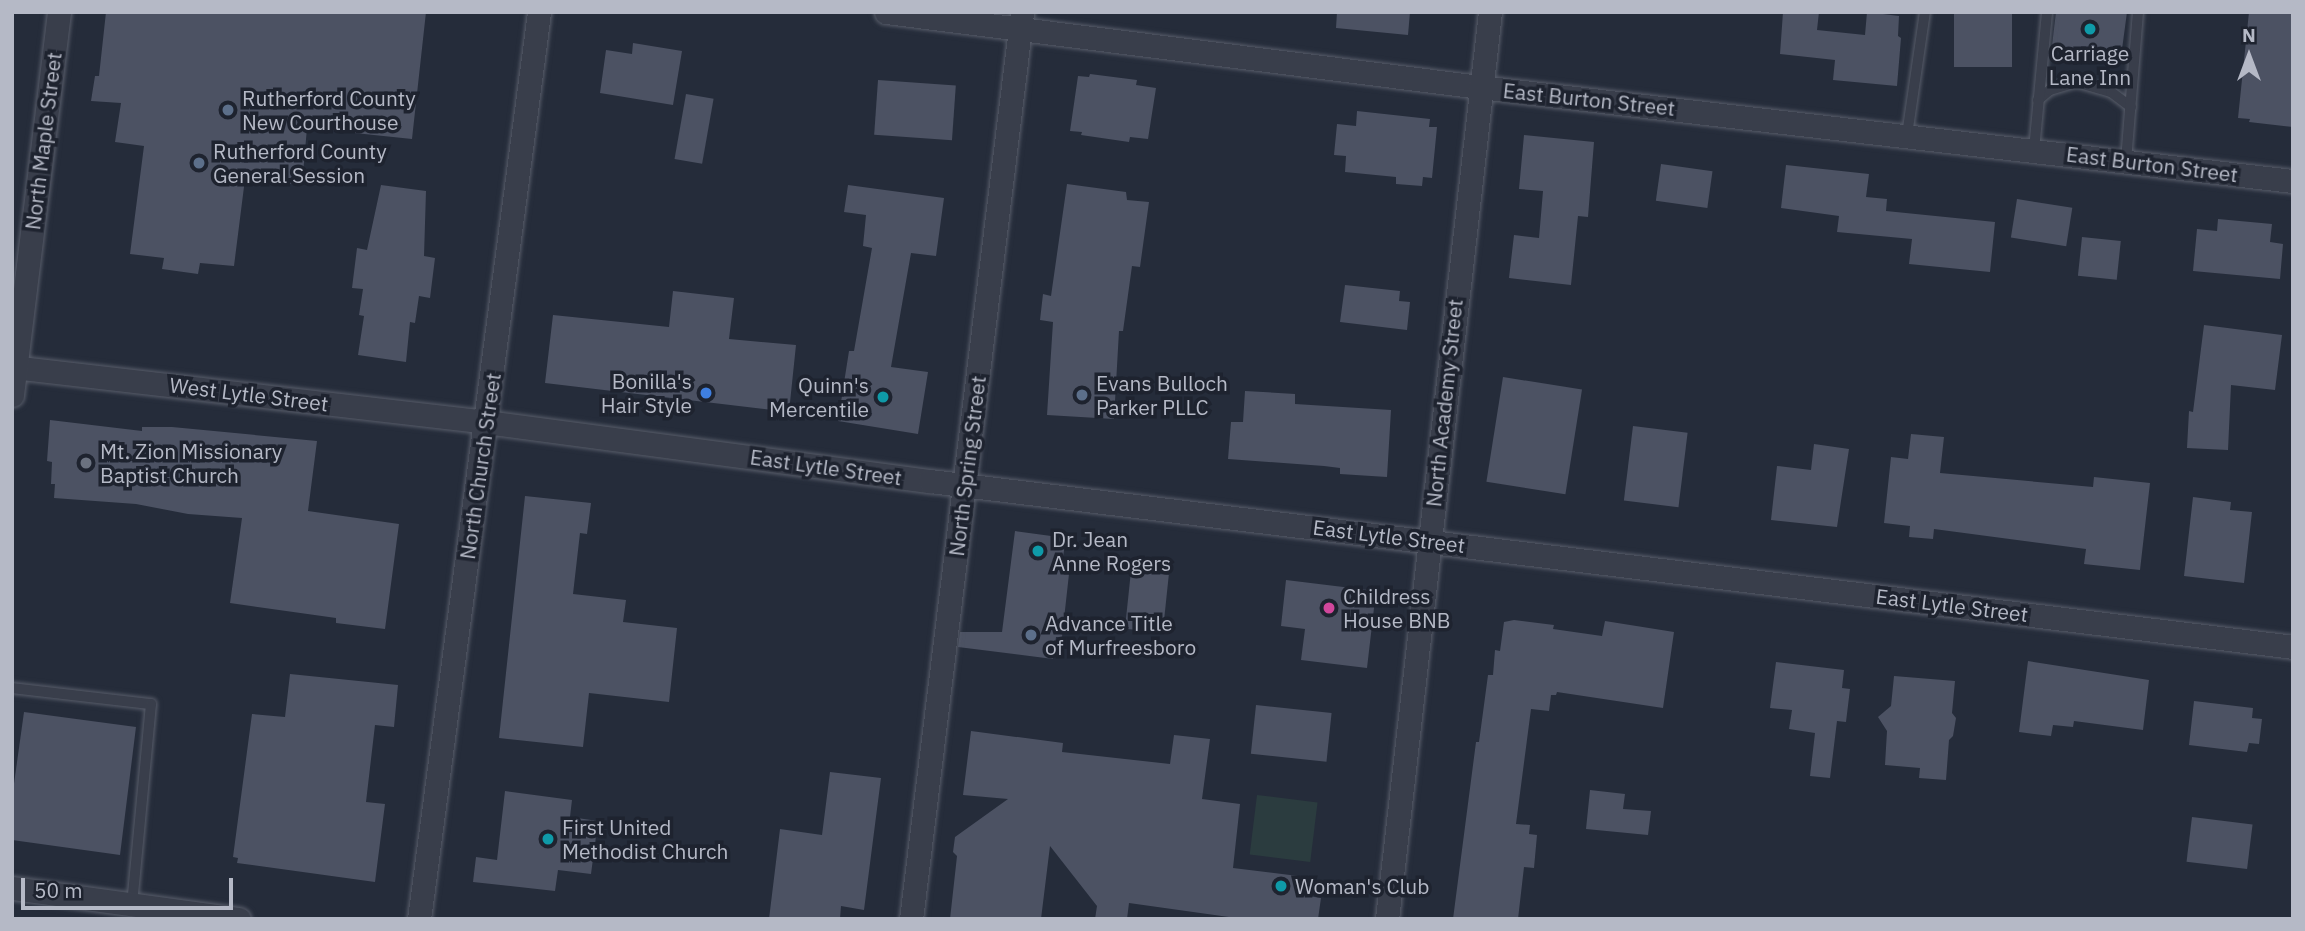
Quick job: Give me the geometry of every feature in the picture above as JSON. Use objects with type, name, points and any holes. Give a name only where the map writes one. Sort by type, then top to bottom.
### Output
[{"type":"street","name":"North Maple Street","points":[[12,395],[59,12]]},
{"type":"street","name":"North Church Street","points":[[419,919],[539,12]]},
{"type":"street","name":"East Burton Street","points":[[886,12],[1021,21],[1480,87],[2293,181]]},
{"type":"street","name":"North Academy Street","points":[[1387,919],[1490,12]]},
{"type":"street","name":"North Spring Street","points":[[911,919],[1021,21]]},
{"type":"street","name":"West Lytle Street","points":[[14,367],[486,422]]},
{"type":"street","name":"East Lytle Street","points":[[486,422],[965,485],[2293,647]]},
{"type":"street","points":[[12,888],[239,919]]},
{"type":"lane","points":[[1907,135],[1925,12]]},
{"type":"lane","points":[[2034,150],[2047,12]]},
{"type":"lane","points":[[2126,161],[2138,12]]},
{"type":"lane","points":[[2039,100],[2050,90],[2076,82],[2111,92],[2131,107]]},
{"type":"lane","points":[[12,688],[151,704],[132,904]]},
{"type":"shaded area","points":[[1257,795],[1318,802],[1310,862],[1250,855]]},
{"type":"building","points":[[106,12],[426,12],[412,139],[307,128],[302,185],[245,179],[234,266],[200,263],[198,274],[162,269],[164,258],[130,254],[144,146],[115,142],[121,103],[91,101],[95,76],[99,76]]},
{"type":"building","points":[[1337,12],[1410,12],[1408,35],[1336,28]]},
{"type":"building","points":[[1783,12],[1819,12],[1817,30],[1865,35],[1867,12],[1899,16],[1898,36],[1901,38],[1897,86],[1833,80],[1835,60],[1780,54]]},
{"type":"building","points":[[1954,12],[2012,12],[2012,67],[1954,67]]},
{"type":"building","name":"Carriage Lane Inn","points":[[2056,12],[2127,12],[2121,57],[2076,53],[2077,49],[2052,46]]},
{"type":"building","points":[[2249,12],[2293,12],[2293,127],[2249,122],[2250,119],[2238,118]]},
{"type":"building","points":[[633,43],[682,51],[673,105],[600,93],[606,50],[632,54]]},
{"type":"building","points":[[1090,74],[1137,80],[1136,85],[1156,88],[1148,139],[1130,137],[1129,142],[1070,131],[1078,76],[1089,77]]},
{"type":"building","points":[[878,80],[956,85],[952,140],[874,135]]},
{"type":"building","points":[[686,94],[714,99],[702,164],[675,159]]},
{"type":"building","points":[[1357,111],[1430,119],[1429,127],[1437,127],[1432,178],[1423,177],[1422,186],[1396,184],[1396,177],[1345,172],[1346,156],[1334,155],[1337,124],[1356,126]]},
{"type":"building","points":[[1524,135],[1594,142],[1588,217],[1578,216],[1571,285],[1509,278],[1514,235],[1539,238],[1543,191],[1519,189]]},
{"type":"building","points":[[1661,164],[1712,171],[1707,208],[1656,201]]},
{"type":"building","points":[[1786,165],[1869,174],[1866,197],[1887,199],[1886,211],[1995,222],[1990,272],[1909,264],[1912,239],[1837,232],[1839,216],[1781,208]]},
{"type":"building","points":[[1067,184],[1126,192],[1127,200],[1149,202],[1140,267],[1132,266],[1123,331],[1119,331],[1114,419],[1047,415],[1053,322],[1040,320],[1043,294],[1051,296]]},
{"type":"building","points":[[381,185],[426,191],[424,256],[435,258],[430,298],[419,296],[415,323],[410,322],[406,362],[358,355],[364,316],[359,315],[363,289],[352,288],[357,248],[367,250]]},
{"type":"building","points":[[848,185],[944,198],[936,256],[911,253],[891,367],[928,372],[918,434],[838,421],[849,351],[854,351],[872,248],[863,246],[866,215],[844,212]]},
{"type":"building","points":[[2017,199],[2072,208],[2066,246],[2011,238]]},
{"type":"building","points":[[2218,219],[2272,224],[2270,242],[2283,244],[2280,279],[2193,271],[2197,229],[2217,231]]},
{"type":"building","points":[[2082,237],[2121,241],[2117,280],[2078,276]]},
{"type":"building","points":[[1345,285],[1400,291],[1399,301],[1410,302],[1407,330],[1340,322]]},
{"type":"building","points":[[673,291],[734,298],[729,339],[796,345],[789,412],[545,383],[553,315],[669,327]]},
{"type":"building","points":[[2204,325],[2282,335],[2275,390],[2231,385],[2228,450],[2187,448],[2189,411],[2193,412]]},
{"type":"building","points":[[1503,377],[1582,390],[1565,494],[1486,482]]},
{"type":"building","points":[[1245,391],[1295,394],[1295,404],[1391,410],[1387,477],[1340,474],[1340,468],[1324,466],[1228,459],[1231,422],[1243,422]]},
{"type":"building","points":[[50,420],[142,431],[142,427],[172,427],[317,441],[308,511],[399,524],[385,629],[336,623],[336,618],[230,603],[242,518],[188,514],[136,504],[54,498],[55,484],[51,484],[52,462],[47,461]]},
{"type":"building","points":[[1633,426],[1688,433],[1678,507],[1624,500]]},
{"type":"building","points":[[1911,434],[1944,437],[1940,473],[2093,487],[2094,477],[2150,483],[2140,570],[2084,564],[2086,549],[1934,529],[1933,539],[1909,537],[1910,526],[1884,523],[1891,457],[1908,459]]},
{"type":"building","points":[[1814,444],[1849,449],[1837,527],[1771,520],[1777,466],[1811,470]]},
{"type":"building","points":[[525,496],[591,503],[587,534],[580,533],[573,594],[626,600],[623,622],[677,628],[669,702],[589,693],[583,747],[499,738]]},
{"type":"building","points":[[2193,497],[2231,502],[2230,510],[2252,512],[2244,583],[2184,576]]},
{"type":"building","points":[[1015,531],[1066,538],[1062,563],[1070,565],[1062,637],[1056,637],[1053,659],[958,647],[960,632],[1002,632]]},
{"type":"building","points":[[1131,571],[1169,575],[1163,633],[1125,629]]},
{"type":"building","name":"Childress House BNB","points":[[1286,580],[1376,591],[1367,668],[1301,660],[1305,629],[1281,626]]},
{"type":"building","points":[[1514,620],[1554,625],[1553,629],[1602,636],[1605,621],[1674,632],[1663,708],[1557,692],[1556,695],[1551,695],[1549,711],[1531,709],[1516,824],[1530,825],[1529,834],[1537,835],[1534,868],[1524,867],[1518,919],[1453,919],[1476,742],[1479,742],[1488,675],[1493,675],[1495,650],[1500,651],[1504,622]]},
{"type":"building","points":[[2028,661],[2149,680],[2143,730],[2074,721],[2073,727],[2053,725],[2051,736],[2019,732]]},
{"type":"building","points":[[1776,662],[1844,670],[1842,688],[1850,689],[1846,722],[1837,721],[1830,778],[1810,776],[1815,733],[1789,729],[1792,710],[1770,708]]},
{"type":"building","points":[[290,674],[398,685],[394,727],[375,725],[366,802],[385,804],[375,882],[237,863],[238,858],[233,857],[252,714],[285,717]]},
{"type":"building","points":[[1894,676],[1955,681],[1952,713],[1956,718],[1953,736],[1949,740],[1946,780],[1919,778],[1920,768],[1885,765],[1887,731],[1878,717],[1891,706]]},
{"type":"building","points":[[2194,701],[2253,708],[2252,718],[2262,719],[2259,744],[2249,743],[2247,752],[2189,745]]},
{"type":"building","points":[[1256,705],[1332,713],[1326,762],[1251,754]]},
{"type":"building","points":[[24,712],[136,727],[120,855],[12,840],[12,798]]},
{"type":"building","points":[[971,731],[1063,743],[1062,752],[1170,764],[1174,735],[1210,739],[1202,799],[1240,804],[1233,868],[1306,877],[1303,895],[1321,898],[1318,919],[1243,919],[1129,903],[1127,919],[1095,919],[1097,906],[1050,846],[1041,919],[950,919],[957,856],[953,852],[955,837],[1008,799],[963,795]]},
{"type":"building","points":[[830,772],[881,778],[864,910],[841,906],[840,919],[769,919],[780,829],[822,835]]},
{"type":"building","points":[[1590,790],[1625,794],[1623,809],[1651,811],[1648,835],[1586,829]]},
{"type":"building","name":"First United Methodist Church","points":[[505,791],[572,800],[570,817],[598,821],[591,874],[558,870],[555,891],[473,882],[476,857],[497,860]]},
{"type":"building","points":[[2192,817],[2253,824],[2247,869],[2187,862]]},
{"type":"place","name":"Carriage Lane Inn","points":[[2090,29]]},
{"type":"place","name":"Rutherford County New Courthouse","points":[[228,110]]},
{"type":"place","name":"Rutherford County General Session","points":[[199,163]]},
{"type":"place","name":"Bonilla's Hair Style","points":[[706,393]]},
{"type":"place","name":"Evans Bulloch Parker PLLC","points":[[1082,395]]},
{"type":"place","name":"Quinn's Mercentile","points":[[883,397]]},
{"type":"place","name":"Mt. Zion Missionary Baptist Church","points":[[86,463]]},
{"type":"place","name":"Dr. Jean Anne Rogers","points":[[1038,551]]},
{"type":"place","name":"Childress House BNB","points":[[1329,608]]},
{"type":"place","name":"Advance Title of Murfreesboro","points":[[1031,635]]},
{"type":"place","name":"First United Methodist Church","points":[[548,839]]},
{"type":"place","name":"Woman's Club","points":[[1281,886]]}]
